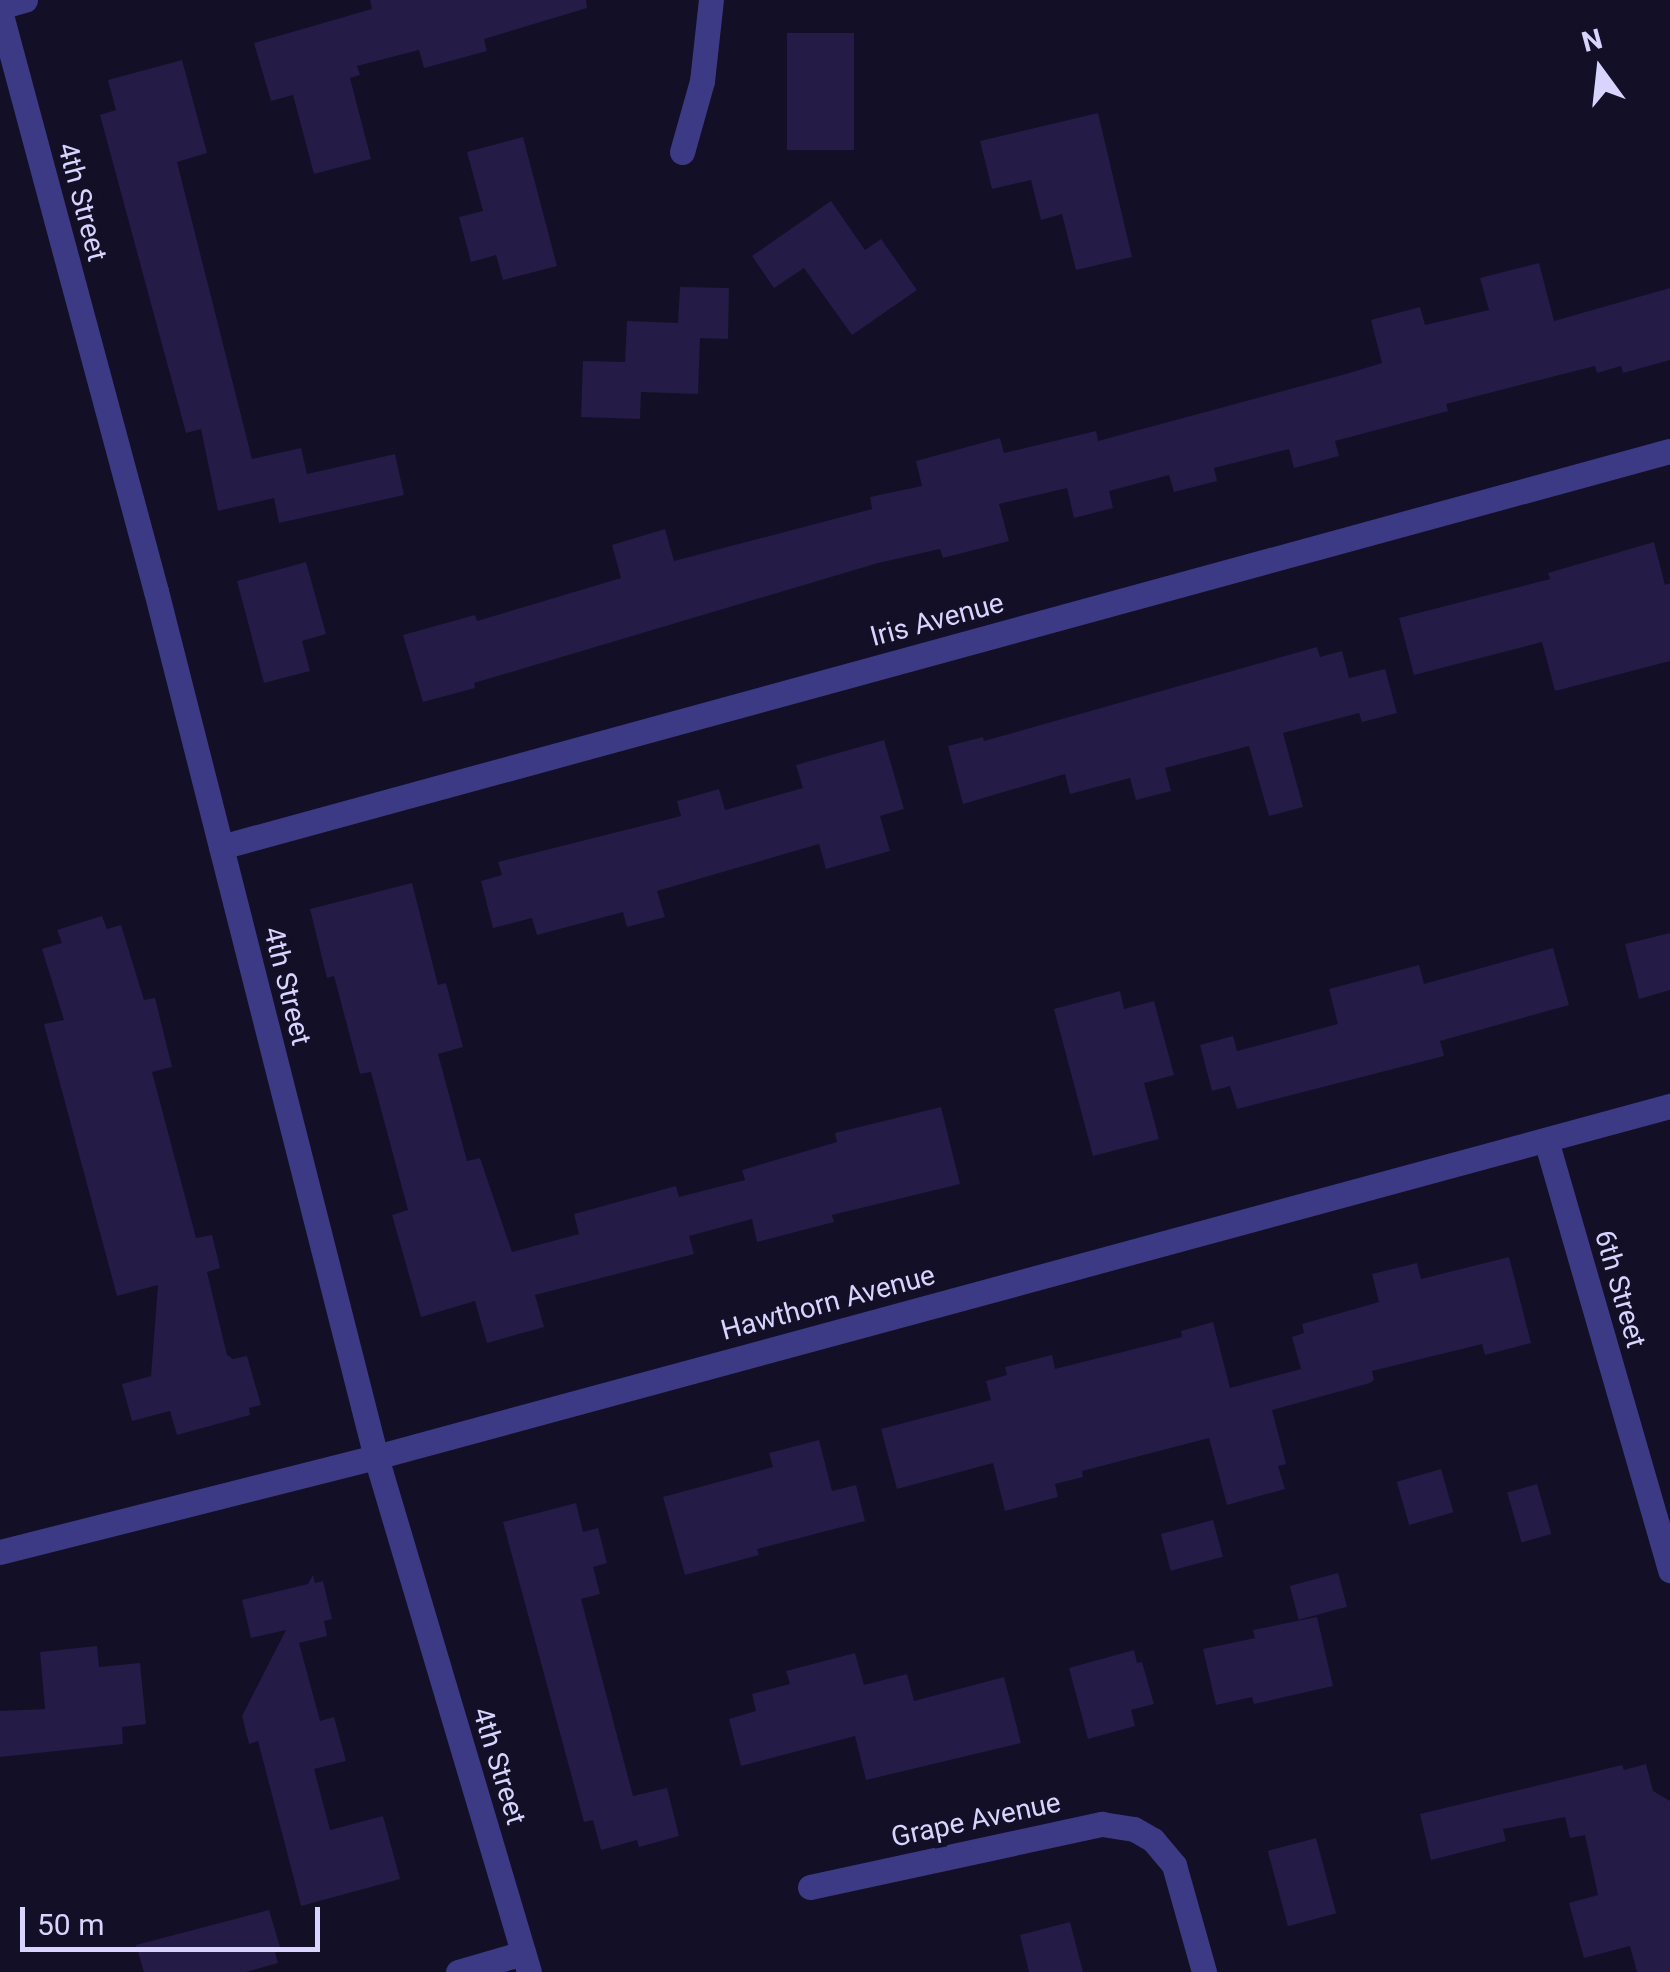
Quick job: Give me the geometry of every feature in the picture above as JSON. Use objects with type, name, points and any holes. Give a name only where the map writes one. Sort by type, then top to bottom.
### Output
[{"type":"street","points":[[0,9],[25,0]]},
{"type":"street","points":[[682,152],[702,81],[711,0]]},
{"type":"street","name":"4th Street","points":[[0,9],[221,847],[376,1456],[526,1963]]},
{"type":"street","name":"Iris Avenue","points":[[221,847],[1670,451]]},
{"type":"street","name":"Hawthorn Avenue","points":[[0,1552],[376,1456],[1670,1106]]},
{"type":"street","name":"6th Street","points":[[1546,1140],[1670,1570]]},
{"type":"street","name":"Grape Avenue","points":[[810,1888],[1102,1824],[1134,1830],[1152,1840],[1174,1865],[1204,1972]]},
{"type":"street","points":[[458,1972],[526,1963]]},
{"type":"building","points":[[370,0],[586,0],[587,8],[484,39],[487,51],[424,68],[419,50],[357,66],[360,75],[350,78],[371,159],[314,174],[293,95],[271,101],[254,43],[372,9]]},
{"type":"building","points":[[787,33],[854,33],[854,150],[787,150]]},
{"type":"building","points":[[182,60],[207,153],[177,162],[252,459],[301,448],[307,474],[395,454],[404,495],[279,523],[274,498],[218,511],[201,429],[186,433],[100,115],[116,110],[108,80]]},
{"type":"building","points":[[1098,113],[1132,257],[1076,270],[1062,214],[1041,220],[1031,180],[992,189],[980,141]]},
{"type":"building","points":[[523,137],[557,266],[503,280],[496,255],[471,262],[459,217],[483,211],[467,152]]},
{"type":"building","points":[[831,201],[865,250],[881,239],[917,290],[852,335],[804,268],[774,288],[752,256]]},
{"type":"building","points":[[1539,263],[1554,321],[1670,288],[1670,360],[1623,373],[1621,366],[1597,373],[1595,366],[1446,404],[1448,411],[1335,441],[1339,456],[1294,468],[1289,449],[1214,468],[1217,481],[1174,492],[1169,475],[1109,491],[1113,508],[1074,518],[1067,488],[999,504],[1009,541],[943,558],[940,549],[878,563],[474,683],[475,688],[423,702],[403,635],[475,615],[477,621],[621,578],[612,545],[665,529],[674,561],[872,509],[870,497],[922,486],[916,461],[1000,438],[1004,453],[1096,431],[1098,441],[1346,374],[1382,363],[1371,320],[1420,307],[1425,325],[1489,310],[1480,278]]},
{"type":"building","points":[[680,287],[729,288],[728,339],[700,338],[698,394],[641,392],[640,419],[581,417],[583,361],[625,362],[627,321],[678,323]]},
{"type":"building","points":[[1654,542],[1665,585],[1670,583],[1670,661],[1555,691],[1542,642],[1414,675],[1399,618],[1550,579],[1548,573]]},
{"type":"building","points":[[306,562],[326,634],[302,641],[310,671],[264,683],[237,581]]},
{"type":"building","points":[[1317,647],[1320,657],[1342,651],[1349,678],[1385,669],[1397,713],[1362,722],[1359,713],[1283,733],[1303,807],[1269,816],[1249,746],[1165,768],[1171,791],[1136,800],[1130,778],[1070,794],[1065,774],[963,804],[948,746],[983,737],[984,741]]},
{"type":"building","points":[[884,740],[904,809],[880,816],[890,851],[826,869],[819,844],[657,891],[665,917],[627,927],[623,912],[537,935],[532,918],[493,928],[481,881],[502,875],[498,862],[681,816],[677,801],[719,789],[725,810],[803,788],[796,765]]},
{"type":"building","points":[[412,883],[438,985],[446,983],[463,1047],[438,1054],[467,1161],[480,1158],[512,1252],[579,1234],[574,1214],[676,1186],[679,1197],[745,1180],[742,1170],[837,1142],[835,1133],[941,1107],[960,1184],[832,1215],[834,1222],[757,1242],[752,1219],[689,1236],[694,1254],[535,1295],[544,1327],[487,1343],[475,1301],[421,1317],[392,1215],[408,1210],[371,1072],[360,1074],[334,976],[327,978],[310,909]]},
{"type":"building","points":[[102,916],[107,929],[121,925],[144,1000],[155,998],[172,1067],[152,1072],[196,1238],[212,1235],[220,1268],[207,1272],[227,1355],[233,1359],[247,1356],[261,1405],[249,1408],[250,1415],[177,1435],[170,1411],[132,1421],[122,1384],[151,1376],[158,1285],[117,1296],[44,1024],[64,1020],[42,949],[62,943],[57,930]]},
{"type":"building","points":[[1670,933],[1670,990],[1639,999],[1625,944]]},
{"type":"building","points":[[1553,948],[1569,1005],[1440,1041],[1444,1056],[1237,1109],[1230,1086],[1212,1091],[1200,1045],[1233,1036],[1237,1051],[1338,1024],[1329,989],[1419,965],[1424,984]]},
{"type":"building","points":[[1120,991],[1124,1009],[1154,1001],[1174,1075],[1144,1083],[1159,1139],[1093,1156],[1054,1009]]},
{"type":"building","points":[[1509,1257],[1531,1343],[1485,1355],[1482,1344],[1372,1371],[1374,1380],[1370,1383],[1272,1410],[1286,1464],[1278,1466],[1285,1489],[1227,1505],[1209,1438],[1082,1471],[1083,1477],[1055,1484],[1058,1497],[1005,1511],[993,1463],[897,1489],[881,1429],[991,1400],[986,1381],[1007,1375],[1005,1367],[1052,1355],[1055,1369],[1182,1337],[1181,1331],[1213,1322],[1230,1388],[1301,1369],[1292,1337],[1304,1333],[1302,1324],[1379,1302],[1372,1274],[1417,1263],[1421,1279]]},
{"type":"building","points":[[819,1440],[832,1491],[856,1485],[865,1521],[757,1549],[759,1555],[685,1575],[663,1497],[773,1467],[769,1453]]},
{"type":"building","points":[[1441,1469],[1453,1512],[1409,1525],[1397,1482]]},
{"type":"building","points":[[1537,1484],[1551,1534],[1522,1543],[1507,1493]]},
{"type":"building","points":[[576,1503],[583,1532],[598,1528],[607,1563],[593,1567],[600,1594],[581,1599],[633,1796],[667,1788],[679,1836],[639,1847],[637,1840],[601,1850],[593,1820],[584,1822],[503,1522]]},
{"type":"building","points":[[1213,1520],[1223,1557],[1171,1571],[1161,1534]]},
{"type":"building","points":[[1338,1573],[1347,1607],[1299,1620],[1290,1586]]},
{"type":"building","points":[[313,1575],[315,1583],[323,1581],[332,1619],[324,1621],[327,1636],[299,1643],[320,1721],[334,1717],[346,1761],[314,1769],[330,1830],[383,1816],[400,1879],[301,1906],[258,1741],[249,1744],[242,1716],[286,1630],[251,1638],[242,1600],[308,1584]]},
{"type":"building","points":[[1317,1617],[1333,1686],[1254,1704],[1252,1697],[1216,1705],[1203,1649],[1255,1638],[1253,1630]]},
{"type":"building","points":[[97,1646],[99,1667],[140,1663],[146,1724],[122,1727],[123,1744],[0,1757],[0,1711],[45,1709],[40,1652]]},
{"type":"building","points":[[1134,1650],[1137,1663],[1142,1662],[1154,1704],[1131,1710],[1135,1726],[1088,1739],[1069,1668]]},
{"type":"building","points":[[855,1653],[864,1685],[907,1674],[914,1701],[1004,1677],[1021,1743],[866,1780],[855,1736],[741,1766],[729,1719],[756,1711],[752,1694],[790,1684],[786,1671]]},
{"type":"building","points":[[1646,1764],[1653,1791],[1670,1801],[1670,1972],[1637,1972],[1630,1946],[1584,1958],[1569,1903],[1598,1895],[1585,1835],[1570,1838],[1565,1817],[1503,1829],[1506,1841],[1431,1860],[1420,1814],[1622,1765],[1624,1770]]},
{"type":"building","points":[[1316,1838],[1336,1913],[1288,1926],[1268,1851]]},
{"type":"building","points":[[269,1910],[280,1947],[274,1949],[278,1963],[246,1972],[144,1972],[136,1945]]},
{"type":"building","points":[[1070,1922],[1083,1972],[1029,1972],[1020,1935]]}]
